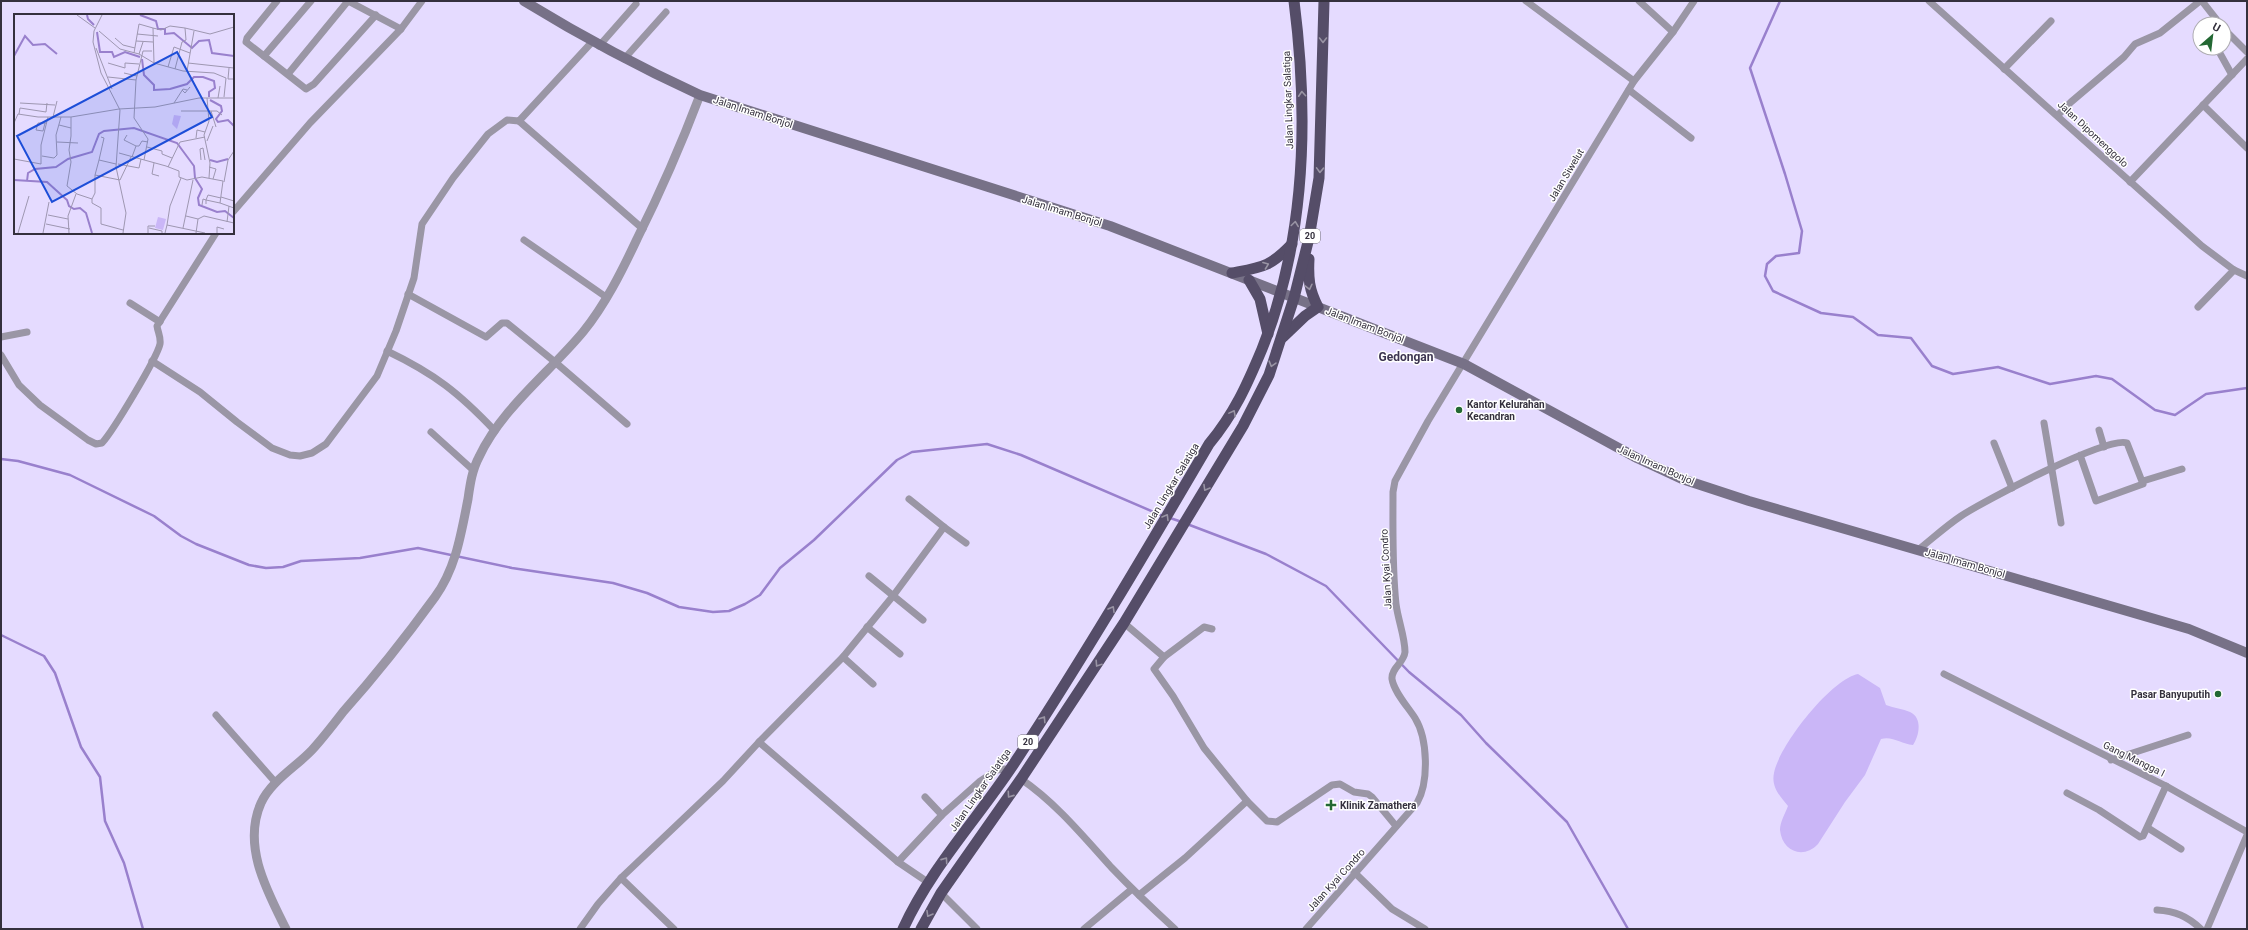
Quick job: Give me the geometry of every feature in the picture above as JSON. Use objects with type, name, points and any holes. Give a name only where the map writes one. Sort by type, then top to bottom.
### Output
[{"type":"highway","name":"Jalan Lingkar Salatiga","points":[[903,929],[929,883],[1009,771],[1102,628],[1209,444],[1228,421],[1252,375],[1282,292],[1292,244],[1301,178],[1302,104],[1294,1]]},
{"type":"highway","name":"20","points":[[921,929],[941,893],[1021,779],[1124,623],[1243,426],[1269,375],[1278,342],[1294,298],[1309,238],[1319,178],[1324,1]]},
{"type":"highway","points":[[1278,342],[1294,326],[1318,307],[1310,293],[1308,280],[1309,238]]},
{"type":"highway","points":[[1232,273],[1264,267],[1272,263],[1292,244]]},
{"type":"highway","points":[[1249,280],[1260,299],[1268,334]]},
{"type":"main road","name":"Jalan Imam Bonjol","points":[[524,1],[595,44],[700,95],[1110,226],[1464,364],[1637,458],[1682,479],[1749,501],[2189,629],[2247,653]]},
{"type":"street","points":[[277,1],[246,40],[247,44],[288,74],[304,88],[309,88],[376,15]]},
{"type":"street","points":[[264,56],[311,1]]},
{"type":"street","points":[[288,74],[348,1],[401,29]]},
{"type":"street","points":[[234,211],[310,124],[401,29],[422,1]]},
{"type":"street","points":[[1526,1],[1634,81]]},
{"type":"street","points":[[1639,1],[1673,32]]},
{"type":"street","name":"Jalan Siwelut","points":[[1464,364],[1634,81],[1673,32],[1694,1]]},
{"type":"street","name":"Jalan Dipomenggolo","points":[[1930,1],[2202,246],[2234,270],[2246,273]]},
{"type":"street","points":[[2058,115],[2124,57],[2135,44],[2160,33],[2201,1],[2213,16]]},
{"type":"street","points":[[519,121],[636,4]]},
{"type":"street","points":[[624,59],[666,12]]},
{"type":"street","points":[[2004,69],[2051,21]]},
{"type":"street","points":[[2232,37],[2247,52]]},
{"type":"street","points":[[2221,56],[2232,75]]},
{"type":"street","points":[[2130,182],[2247,59]]},
{"type":"street","points":[[1629,90],[1691,138]]},
{"type":"street","points":[[286,929],[263,880],[255,845],[257,817],[261,804],[276,783],[311,750],[366,686],[411,630],[447,578],[458,548],[473,470],[479,455],[512,408],[583,332],[606,297],[643,229],[669,176],[700,95]]},
{"type":"street","points":[[2202,105],[2247,148]]},
{"type":"street","points":[[152,361],[200,392],[236,422],[272,448],[290,455],[300,456],[312,453],[326,444],[341,427],[377,376],[414,278],[422,224],[430,210],[488,134],[508,120],[519,121],[643,229]]},
{"type":"street","points":[[1,355],[19,385],[40,405],[96,444],[102,442],[106,438],[160,345],[161,336],[157,326],[215,234]]},
{"type":"street","points":[[524,240],[606,297]]},
{"type":"street","points":[[2198,307],[2234,270]]},
{"type":"street","points":[[408,294],[486,337],[502,323],[506,323],[556,362],[627,424]]},
{"type":"street","points":[[130,303],[160,322]]},
{"type":"street","points":[[1,338],[27,332]]},
{"type":"street","points":[[387,351],[413,363],[442,381],[463,398],[496,431]]},
{"type":"street","name":"Jalan Kyai Condro","points":[[1306,929],[1354,872],[1417,803],[1423,792],[1425,781],[1424,750],[1416,720],[1392,680],[1393,674],[1401,663],[1405,651],[1396,605],[1393,492],[1395,481],[1428,421],[1464,364]]},
{"type":"street","points":[[2044,423],[2061,524]]},
{"type":"street","points":[[2099,430],[2104,447]]},
{"type":"street","points":[[431,432],[473,470]]},
{"type":"street","points":[[1918,550],[1961,516],[2051,467],[2104,447],[2123,442],[2126,443],[2143,481]]},
{"type":"street","points":[[1994,443],[2012,488]]},
{"type":"street","points":[[2080,455],[2096,501],[2139,487],[2143,484],[2143,481],[2182,469]]},
{"type":"street","points":[[909,499],[966,543]]},
{"type":"street","points":[[580,929],[598,904],[621,878],[723,781],[759,742],[843,657],[893,596],[944,527]]},
{"type":"street","points":[[869,576],[923,620]]},
{"type":"street","points":[[1124,623],[1164,657]]},
{"type":"street","points":[[1212,629],[1204,627],[1164,657],[1155,665],[1154,671],[1173,696],[1204,748],[1247,801],[1267,821],[1277,822],[1332,785],[1340,784],[1354,792],[1368,794],[1396,826]]},
{"type":"street","points":[[867,628],[900,654]]},
{"type":"street","points":[[843,657],[873,684]]},
{"type":"street","name":"Gang Mangga I","points":[[1944,674],[2111,760],[2166,786],[2247,833]]},
{"type":"street","points":[[216,715],[276,783]]},
{"type":"street","points":[[2111,760],[2188,735]]},
{"type":"street","points":[[759,742],[898,862],[929,883]]},
{"type":"street","points":[[898,862],[942,815],[979,782],[997,770],[1004,769],[1009,771]]},
{"type":"street","points":[[1021,779],[1037,790],[1062,814],[1132,889],[1175,929]]},
{"type":"street","points":[[2067,793],[2100,810],[2140,837],[2143,836],[2148,828],[2166,786]]},
{"type":"street","points":[[925,797],[942,815]]},
{"type":"street","points":[[1139,896],[1185,858],[1247,801]]},
{"type":"street","points":[[2148,828],[2181,849]]},
{"type":"street","points":[[2208,929],[2247,833]]},
{"type":"street","points":[[1354,872],[1392,909],[1415,921],[1425,929]]},
{"type":"street","points":[[621,878],[674,929]]},
{"type":"street","points":[[1084,929],[1132,889]]},
{"type":"street","points":[[941,893],[977,929]]},
{"type":"street","points":[[2157,910],[2177,912],[2192,921],[2201,929]]},
{"type":"shaded area","points":[[1858,674],[1880,688],[1886,705],[1910,712],[1917,718],[1919,727],[1917,737],[1913,745],[1893,739],[1881,739],[1865,775],[1845,802],[1818,844],[1806,852],[1794,851],[1785,843],[1780,830],[1788,806],[1777,791],[1774,783],[1773,778],[1778,761],[1795,731],[1820,701],[1834,688],[1847,679]]},
{"type":"waterway","points":[[1780,1],[1750,68],[1802,231],[1799,253],[1776,256],[1767,264],[1765,276],[1773,291],[1821,313],[1853,317],[1878,335],[1911,338],[1932,366],[1953,374],[1998,367],[2050,384],[2096,376],[2112,379],[2155,410],[2175,415],[2206,394],[2247,388]]},
{"type":"waterway","points":[[1,459],[18,461],[70,475],[154,516],[181,536],[196,544],[249,565],[266,568],[283,567],[301,561],[360,558],[418,548],[512,568],[613,583],[647,593],[679,607],[713,612],[729,611],[760,595],[780,568],[814,540],[897,460],[912,452],[987,444],[1021,455],[1163,516]]},
{"type":"waterway","points":[[1170,518],[1182,522]]},
{"type":"waterway","points":[[1187,524],[1266,554],[1326,586],[1409,672],[1461,715],[1486,743],[1567,822],[1628,929]]},
{"type":"waterway","points":[[1,635],[44,656],[55,673],[81,747],[100,777],[105,821],[124,863],[143,929]]},
{"type":"place","name":"Kantor Kelurahan Kecandran","points":[[1459,410]]},
{"type":"place","name":"Pasar Banyuputih","points":[[2218,694]]},
{"type":"place","name":"Klinik Zamathera","points":[[1331,805]]},
{"type":"district","name":"Gedongan","points":[[1406,357]]}]
